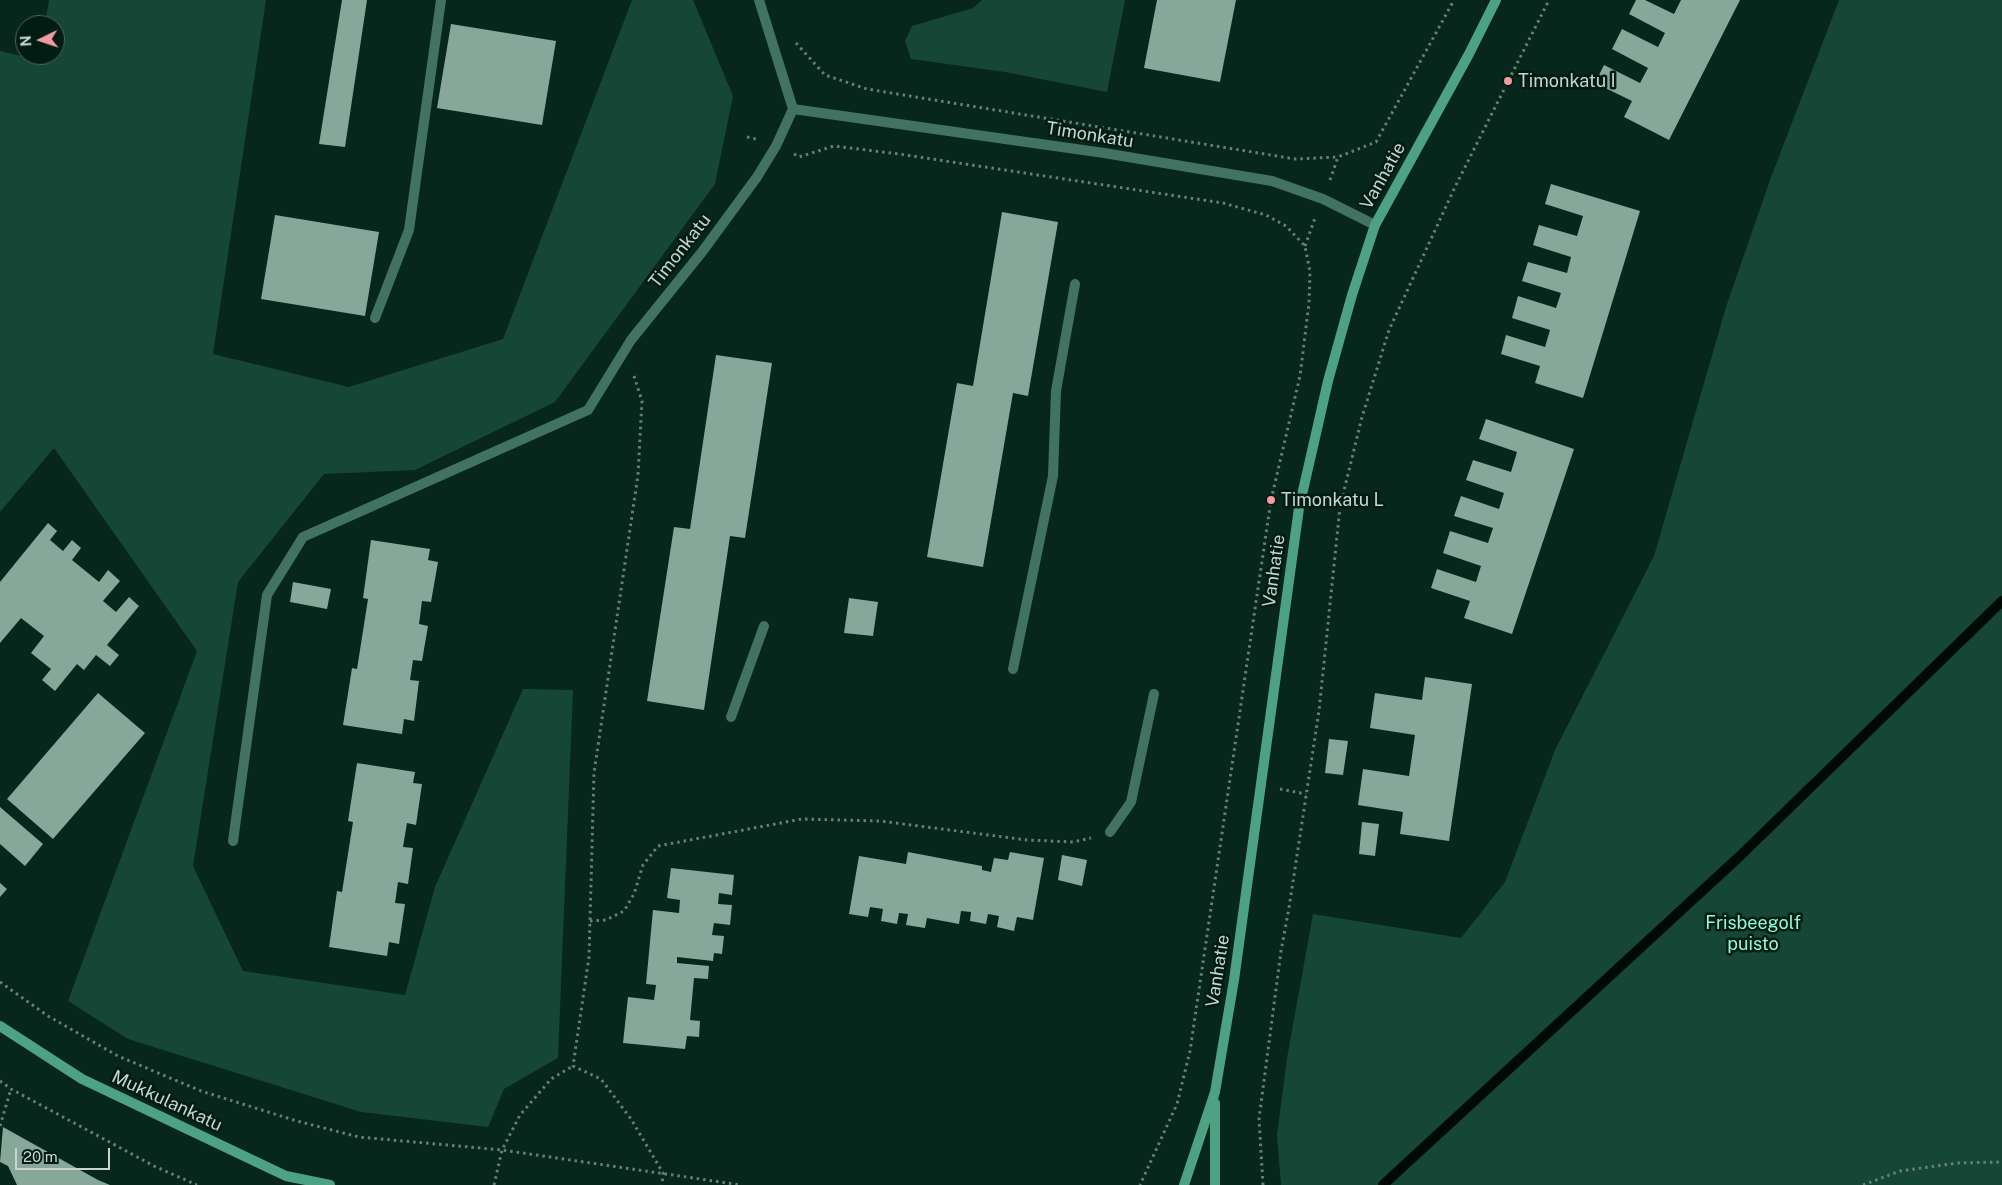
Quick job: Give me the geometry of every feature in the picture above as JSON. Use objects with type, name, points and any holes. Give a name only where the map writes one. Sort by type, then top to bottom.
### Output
[{"type":"street","points":[[376,318],[409,230],[441,0]]},
{"type":"street","points":[[759,0],[793,110]]},
{"type":"street","name":"Vanhatie","points":[[1184,1185],[1215,1092],[1234,980],[1299,508],[1328,381],[1374,225],[1469,54],[1496,0]]},
{"type":"street","name":"Timonkatu","points":[[233,842],[266,595],[303,537],[588,410],[630,340],[702,252],[757,177],[776,146],[793,110],[1104,153],[1272,181],[1323,199],[1374,225]]},
{"type":"street","points":[[1013,669],[1053,476],[1056,391],[1075,284]]},
{"type":"street","points":[[731,717],[764,626]]},
{"type":"street","points":[[1110,832],[1131,802],[1154,694]]},
{"type":"street","name":"Mukkulankatu","points":[[0,1026],[91,1084],[286,1176],[330,1185]]},
{"type":"street","name":"Vanhatie","points":[[1214,1185],[1215,1092]]},
{"type":"path","points":[[794,40],[825,74],[866,89],[1295,159],[1338,157],[1376,142],[1454,0]]},
{"type":"path","points":[[1263,1185],[1259,1119],[1280,952],[1289,908],[1319,711],[1340,507],[1344,485],[1362,417],[1389,330],[1455,187],[1549,0]]},
{"type":"path","points":[[747,136],[776,146],[799,157],[834,146],[899,154],[1223,203],[1266,215],[1286,226],[1305,246]]},
{"type":"path","points":[[1140,1185],[1177,1104],[1190,1051],[1271,500],[1300,376],[1309,303],[1310,272],[1305,246],[1338,157]]},
{"type":"path","points":[[494,1185],[502,1150],[520,1115],[551,1080],[573,1066],[589,957],[594,773],[638,476],[642,401],[633,374],[620,357]]},
{"type":"path","points":[[590,921],[606,920],[624,911],[634,894],[643,865],[658,846],[802,820],[880,822],[1027,840],[1073,842],[1110,832]]},
{"type":"path","points":[[0,982],[48,1016],[118,1056],[201,1091],[297,1121],[358,1137],[502,1150],[663,1172],[740,1185]]},
{"type":"path","points":[[573,1066],[601,1079],[631,1119],[663,1172],[662,1185]]},
{"type":"path","points":[[0,1082],[154,1166],[197,1185]]},
{"type":"path","points":[[0,1126],[11,1089]]},
{"type":"path","points":[[1863,1185],[1900,1171],[1958,1163],[2002,1162]]},
{"type":"green space","points":[[49,0],[266,0],[213,354],[349,387],[503,339],[632,0],[693,0],[733,96],[715,184],[555,402],[415,470],[324,474],[238,582],[193,866],[243,971],[405,995],[435,887],[523,689],[573,690],[558,1058],[504,1089],[488,1127],[361,1112],[128,1039],[68,1001],[197,651],[54,448],[0,512],[0,51],[15,54],[15,65],[65,65],[65,15],[47,15]]},
{"type":"green space","points":[[982,0],[1125,0],[1107,92],[1005,72],[911,59],[905,41],[912,26],[973,8]]},
{"type":"green space","name":"Frisbeegolf puisto","points":[[1839,0],[2002,0],[2002,1185],[1281,1185],[1277,1135],[1287,1058],[1313,914],[1461,938],[1505,882],[1555,750],[1654,556],[1726,307],[1770,180]]},
{"type":"building","points":[[342,0],[367,0],[345,147],[319,144]]},
{"type":"building","points":[[1157,0],[1236,0],[1220,82],[1144,68]]},
{"type":"building","points":[[1636,0],[1645,0],[1674,14],[1681,0],[1740,0],[1669,140],[1624,117],[1632,101],[1595,83],[1604,65],[1640,83],[1648,68],[1612,49],[1622,29],[1658,47],[1665,33],[1629,14]]},
{"type":"building","points":[[451,24],[556,41],[542,125],[437,108]]},
{"type":"building","points":[[1551,184],[1640,211],[1583,398],[1535,383],[1540,366],[1501,354],[1506,335],[1545,347],[1550,330],[1512,318],[1518,296],[1556,308],[1561,293],[1522,281],[1528,262],[1567,273],[1571,257],[1533,245],[1539,225],[1577,236],[1583,216],[1545,204]]},
{"type":"building","points":[[1002,212],[1058,222],[1028,396],[1013,393],[983,567],[927,557],[957,383],[973,386]]},
{"type":"building","points":[[275,215],[379,232],[365,316],[261,299]]},
{"type":"building","points":[[716,355],[772,363],[745,538],[730,536],[704,710],[647,701],[674,527],[690,529]]},
{"type":"building","points":[[1486,419],[1574,449],[1512,634],[1464,618],[1470,601],[1431,588],[1437,569],[1476,582],[1481,566],[1443,553],[1450,531],[1488,543],[1493,528],[1454,516],[1461,496],[1499,509],[1504,493],[1466,480],[1473,460],[1511,472],[1517,452],[1479,439]]},
{"type":"building","points":[[48,523],[57,531],[50,540],[63,551],[72,540],[81,548],[72,560],[99,582],[108,570],[120,581],[103,601],[116,612],[129,597],[139,606],[107,645],[119,655],[110,666],[96,655],[84,670],[77,664],[55,691],[42,680],[51,669],[31,653],[44,636],[21,618],[0,643],[0,582]]},
{"type":"building","points":[[371,540],[430,549],[428,560],[438,562],[431,602],[422,601],[419,624],[428,626],[422,661],[413,660],[410,680],[419,681],[414,721],[404,719],[402,734],[343,725],[352,668],[357,669],[368,599],[363,598]]},
{"type":"building","points":[[293,582],[331,589],[327,609],[290,602]]},
{"type":"building","points":[[849,598],[878,602],[873,636],[844,633]]},
{"type":"building","points":[[1425,677],[1472,684],[1449,841],[1400,834],[1403,812],[1358,805],[1363,769],[1409,776],[1415,735],[1370,728],[1375,693],[1422,700]]},
{"type":"building","points":[[98,693],[145,733],[53,839],[7,799]]},
{"type":"building","points":[[1329,739],[1348,741],[1343,775],[1325,773]]},
{"type":"building","points":[[357,763],[415,772],[413,783],[422,784],[416,825],[407,823],[403,847],[413,848],[408,884],[398,882],[395,903],[405,904],[399,944],[389,942],[387,956],[329,947],[337,891],[342,892],[353,822],[348,821]]},
{"type":"building","points":[[0,807],[43,844],[25,866],[0,844]]},
{"type":"building","points":[[1362,822],[1379,824],[1375,856],[1359,854]]},
{"type":"building","points":[[908,852],[982,866],[982,870],[991,872],[994,858],[1008,860],[1010,852],[1044,858],[1033,920],[1017,917],[1014,931],[997,927],[999,916],[988,914],[986,924],[970,921],[971,912],[961,911],[959,924],[927,918],[925,928],[906,925],[908,914],[899,913],[897,924],[881,921],[883,909],[870,907],[868,917],[849,914],[859,856],[906,864]]},
{"type":"building","points":[[1062,855],[1087,860],[1082,886],[1058,880]]},
{"type":"building","points":[[671,868],[734,875],[732,895],[719,893],[718,904],[732,905],[730,925],[714,923],[712,935],[724,936],[722,954],[714,953],[713,961],[677,957],[677,963],[709,966],[708,979],[694,978],[690,1020],[700,1021],[699,1037],[687,1036],[685,1049],[623,1043],[628,997],[654,1000],[656,985],[646,984],[653,910],[679,913],[680,900],[667,898]]},
{"type":"building","points":[[0,883],[7,889],[0,897]]},
{"type":"building","points":[[3,1127],[110,1185],[17,1185],[8,1166],[0,1162]]},
{"type":"waterway","points":[[1383,1185],[1740,856],[2002,601]]},
{"type":"place","name":"Timonkatu I","points":[[1508,81]]},
{"type":"place","name":"Timonkatu L","points":[[1271,500]]}]
